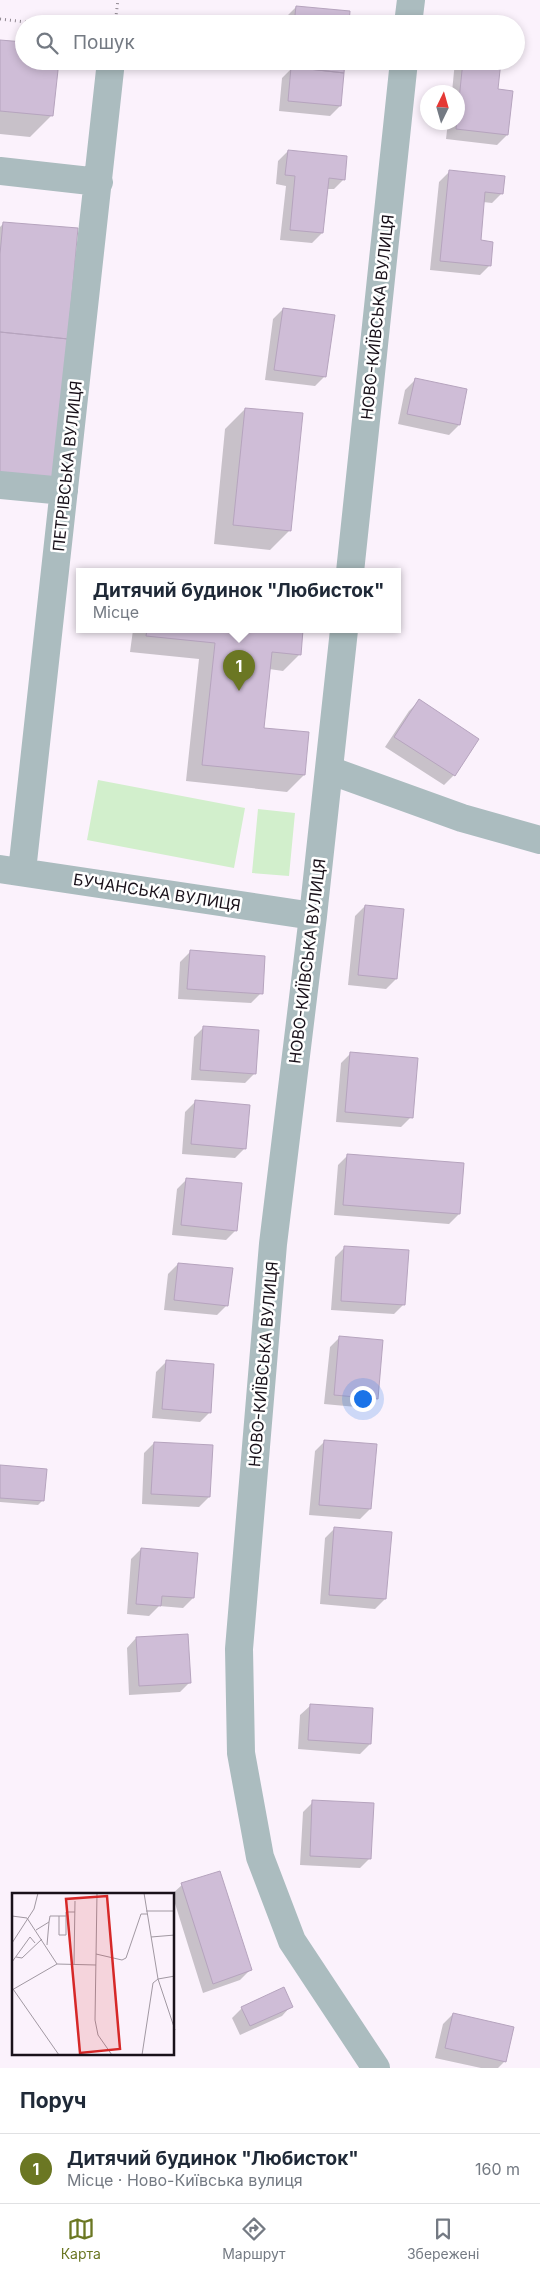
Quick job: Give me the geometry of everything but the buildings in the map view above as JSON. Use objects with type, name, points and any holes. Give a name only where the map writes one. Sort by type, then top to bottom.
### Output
[{"type":"street","points":[[409,15],[411,0]]},
{"type":"street","name":"ПЕТРІВСЬКА ВУЛИЦЯ","points":[[11,870],[64,491],[111,70]]},
{"type":"street","name":"НОВО-КИЇВСЬКА ВУЛИЦЯ","points":[[350,568],[403,70]]},
{"type":"street","points":[[0,170],[99,182]]},
{"type":"street","points":[[0,485],[64,491]]},
{"type":"street","name":"НОВО-КИЇВСЬКА ВУЛИЦЯ","points":[[344,633],[272,1264],[239,1649],[241,1753],[260,1857],[292,1941],[376,2068]]},
{"type":"street","points":[[329,770],[462,818],[540,840]]},
{"type":"street","name":"БУЧАНСЬКА ВУЛИЦЯ","points":[[11,870],[313,916]]},
{"type":"path","points":[[117,15],[118,0]]},
{"type":"path","points":[[0,19],[15,21]]},
{"type":"green space","points":[[98,780],[245,808],[234,868],[87,840]]},
{"type":"green space","points":[[258,809],[295,813],[289,876],[252,873]]},
{"type":"place","name":"Дитячий будинок \"Любисток\"","points":[[239,691]]}]
